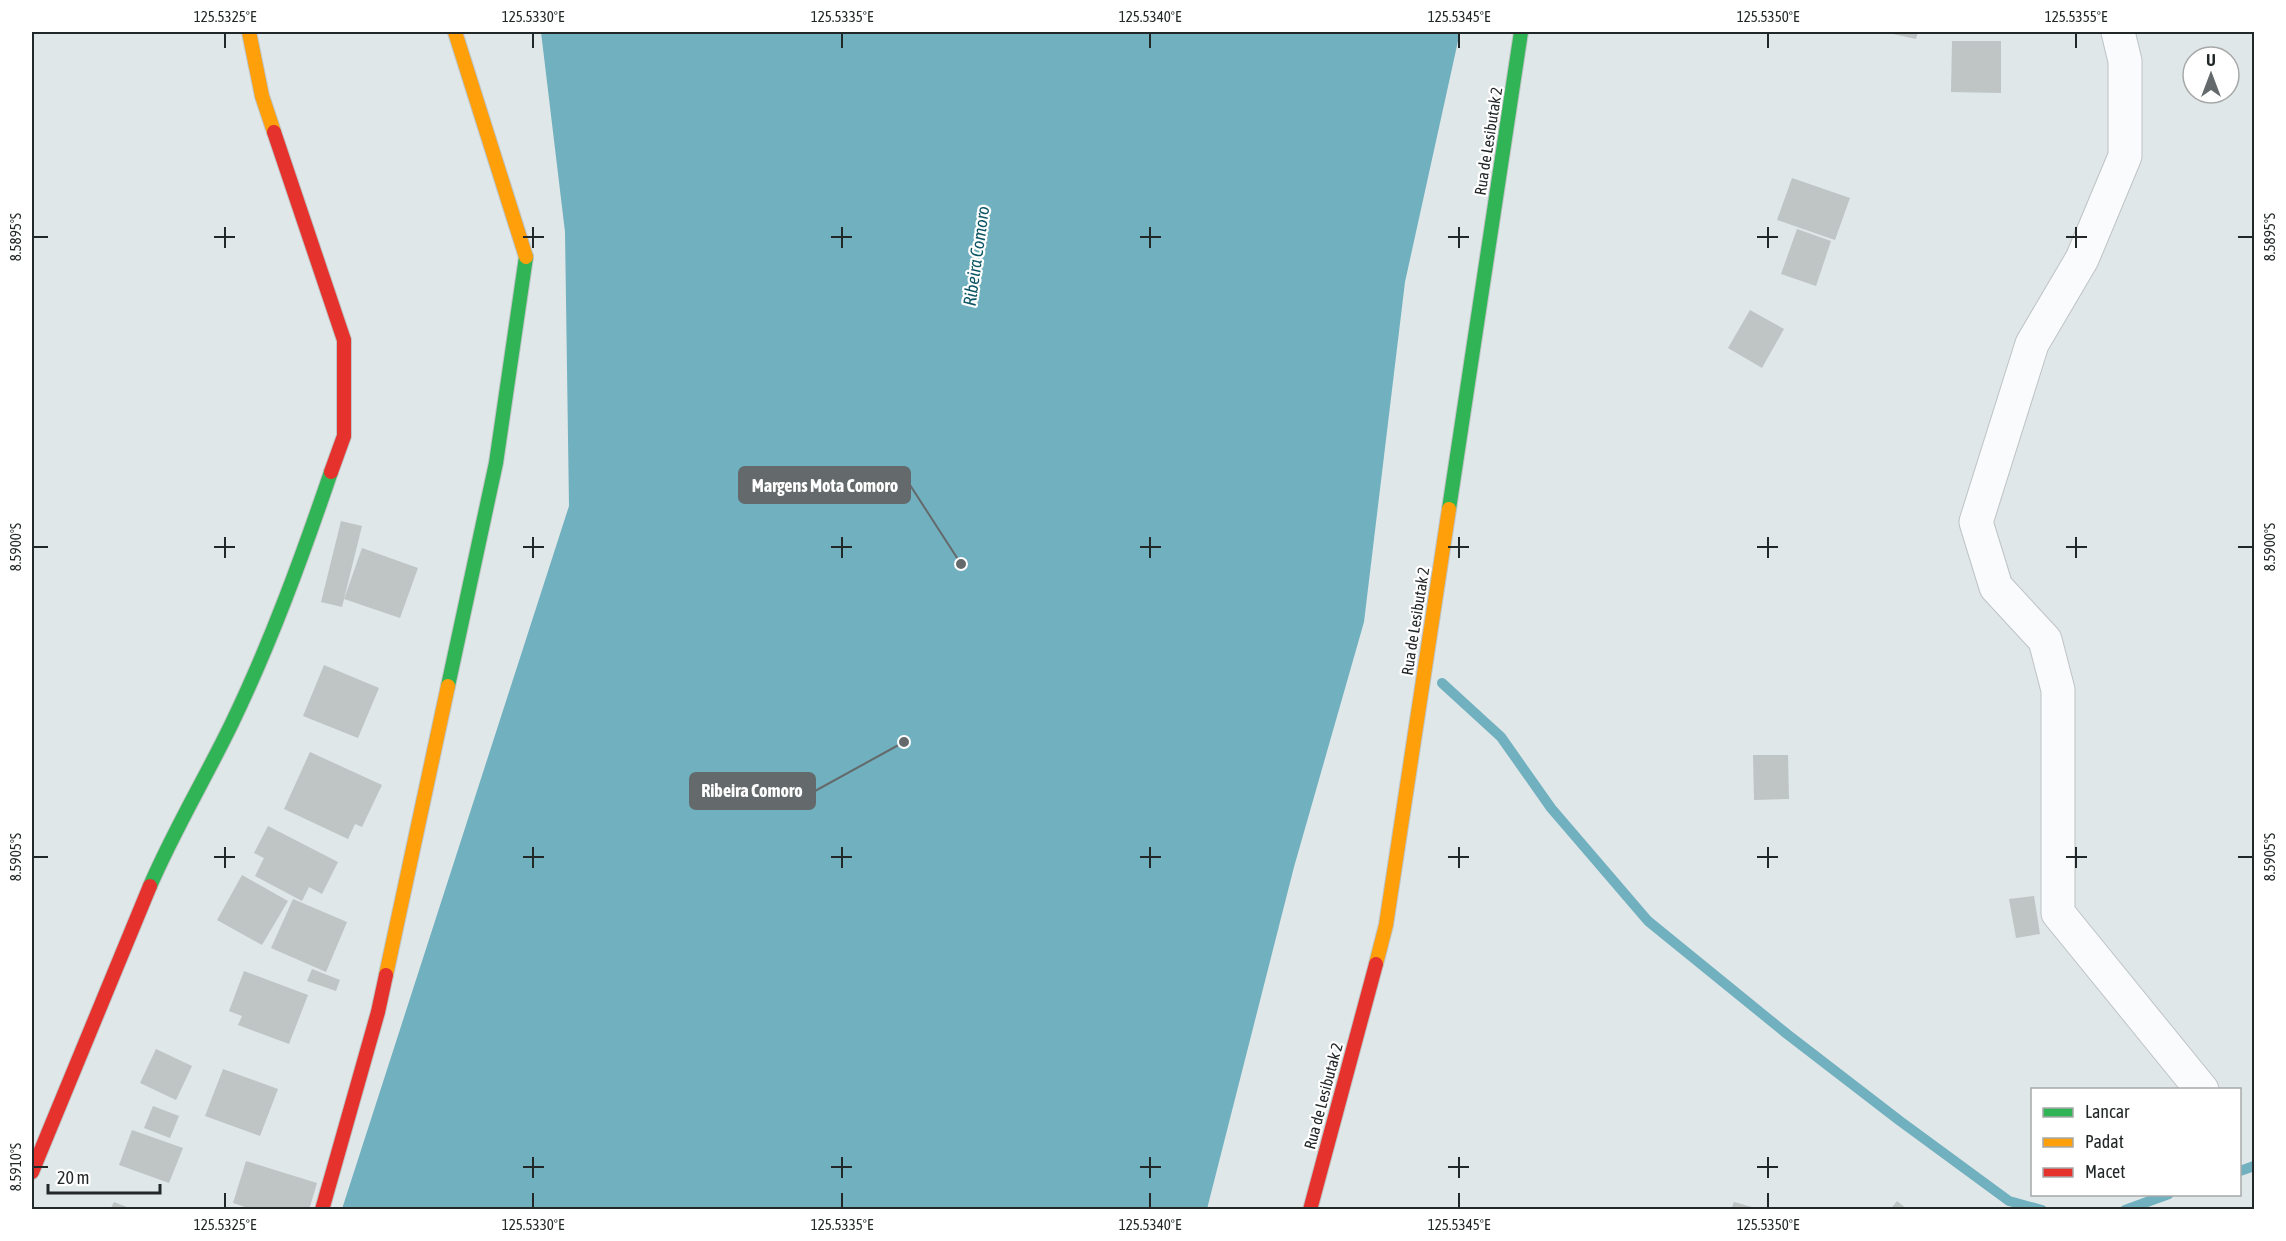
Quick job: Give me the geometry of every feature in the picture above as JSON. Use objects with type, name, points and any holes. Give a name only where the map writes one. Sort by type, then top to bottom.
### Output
[{"type":"street","points":[[32,1173],[152,882],[233,721],[264,651],[305,546],[344,435],[344,340],[262,96],[249,32]]},
{"type":"street","points":[[321,1209],[381,1000],[496,463],[526,255],[455,32]]},
{"type":"street","name":"Rua de Lesibutak 2","points":[[1310,1209],[1386,925],[1521,32]]},
{"type":"street","points":[[2118,32],[2125,61],[2125,156],[2082,259],[2032,344],[1976,522],[1996,587],[2045,640],[2058,690],[2058,913],[2201,1088]]},
{"type":"water","points":[[541,32],[1460,32],[1405,282],[1364,622],[1294,867],[1207,1209],[342,1209],[569,506],[565,232]]},
{"type":"building","points":[[1884,32],[1918,32],[1916,39]]},
{"type":"building","points":[[1952,41],[2001,41],[2001,93],[1951,92]]},
{"type":"building","points":[[1792,178],[1850,198],[1835,240],[1777,220]]},
{"type":"building","points":[[1797,229],[1831,241],[1816,286],[1781,274]]},
{"type":"building","points":[[1750,310],[1784,329],[1762,368],[1728,348]]},
{"type":"building","points":[[341,521],[362,526],[342,607],[321,602]]},
{"type":"building","points":[[362,548],[418,568],[400,618],[344,599]]},
{"type":"building","points":[[324,665],[379,688],[358,738],[303,716]]},
{"type":"building","points":[[310,752],[382,785],[362,827],[355,824],[348,839],[284,809]]},
{"type":"building","points":[[1753,755],[1788,755],[1789,799],[1754,800]]},
{"type":"building","points":[[268,826],[338,862],[322,894],[309,887],[302,901],[255,876],[264,858],[254,853]]},
{"type":"building","points":[[242,875],[288,901],[262,945],[217,920]]},
{"type":"building","points":[[2034,896],[2040,934],[2016,938],[2009,899]]},
{"type":"building","points":[[293,899],[347,922],[326,972],[271,948]]},
{"type":"building","points":[[312,969],[340,980],[336,991],[307,981]]},
{"type":"building","points":[[244,971],[308,995],[289,1044],[238,1025],[242,1016],[229,1011]]},
{"type":"building","points":[[156,1049],[192,1066],[176,1100],[140,1083]]},
{"type":"building","points":[[223,1069],[278,1089],[260,1136],[205,1116]]},
{"type":"building","points":[[153,1106],[179,1116],[170,1138],[144,1128]]},
{"type":"building","points":[[132,1130],[183,1148],[169,1183],[119,1165]]},
{"type":"building","points":[[246,1161],[317,1183],[309,1210],[254,1210],[233,1203]]},
{"type":"building","points":[[1897,1201],[1908,1210],[1890,1210]]},
{"type":"building","points":[[114,1202],[132,1209],[132,1210],[110,1210]]},
{"type":"building","points":[[1734,1202],[1759,1209],[1759,1210],[1731,1210]]},
{"type":"waterway","points":[[1442,683],[1501,737],[1551,808],[1648,921],[1787,1034],[2009,1201],[2042,1210]]},
{"type":"waterway","points":[[2241,1171],[2254,1166]]},
{"type":"waterway","points":[[2125,1210],[2164,1196]]},
{"type":"traffic: fast","points":[[1449,509],[1521,32]]},
{"type":"traffic: fast","points":[[448,686],[496,463],[526,257]]},
{"type":"traffic: fast","points":[[150,886],[260,662],[331,472]]},
{"type":"traffic: slow","points":[[249,32],[262,96],[274,132]]},
{"type":"traffic: slow","points":[[455,32],[526,257]]},
{"type":"traffic: slow","points":[[1376,964],[1386,925],[1449,509]]},
{"type":"traffic: slow","points":[[386,975],[448,686]]},
{"type":"traffic: jam","points":[[274,132],[344,340],[344,436],[331,472]]},
{"type":"traffic: jam","points":[[32,1172],[150,886]]},
{"type":"traffic: jam","points":[[1310,1210],[1376,964]]},
{"type":"traffic: jam","points":[[322,1210],[378,1012],[386,975]]},
{"type":"place","name":"Margens Mota Comoro","points":[[961,564]]},
{"type":"place","name":"Ribeira Comoro","points":[[904,742]]}]
